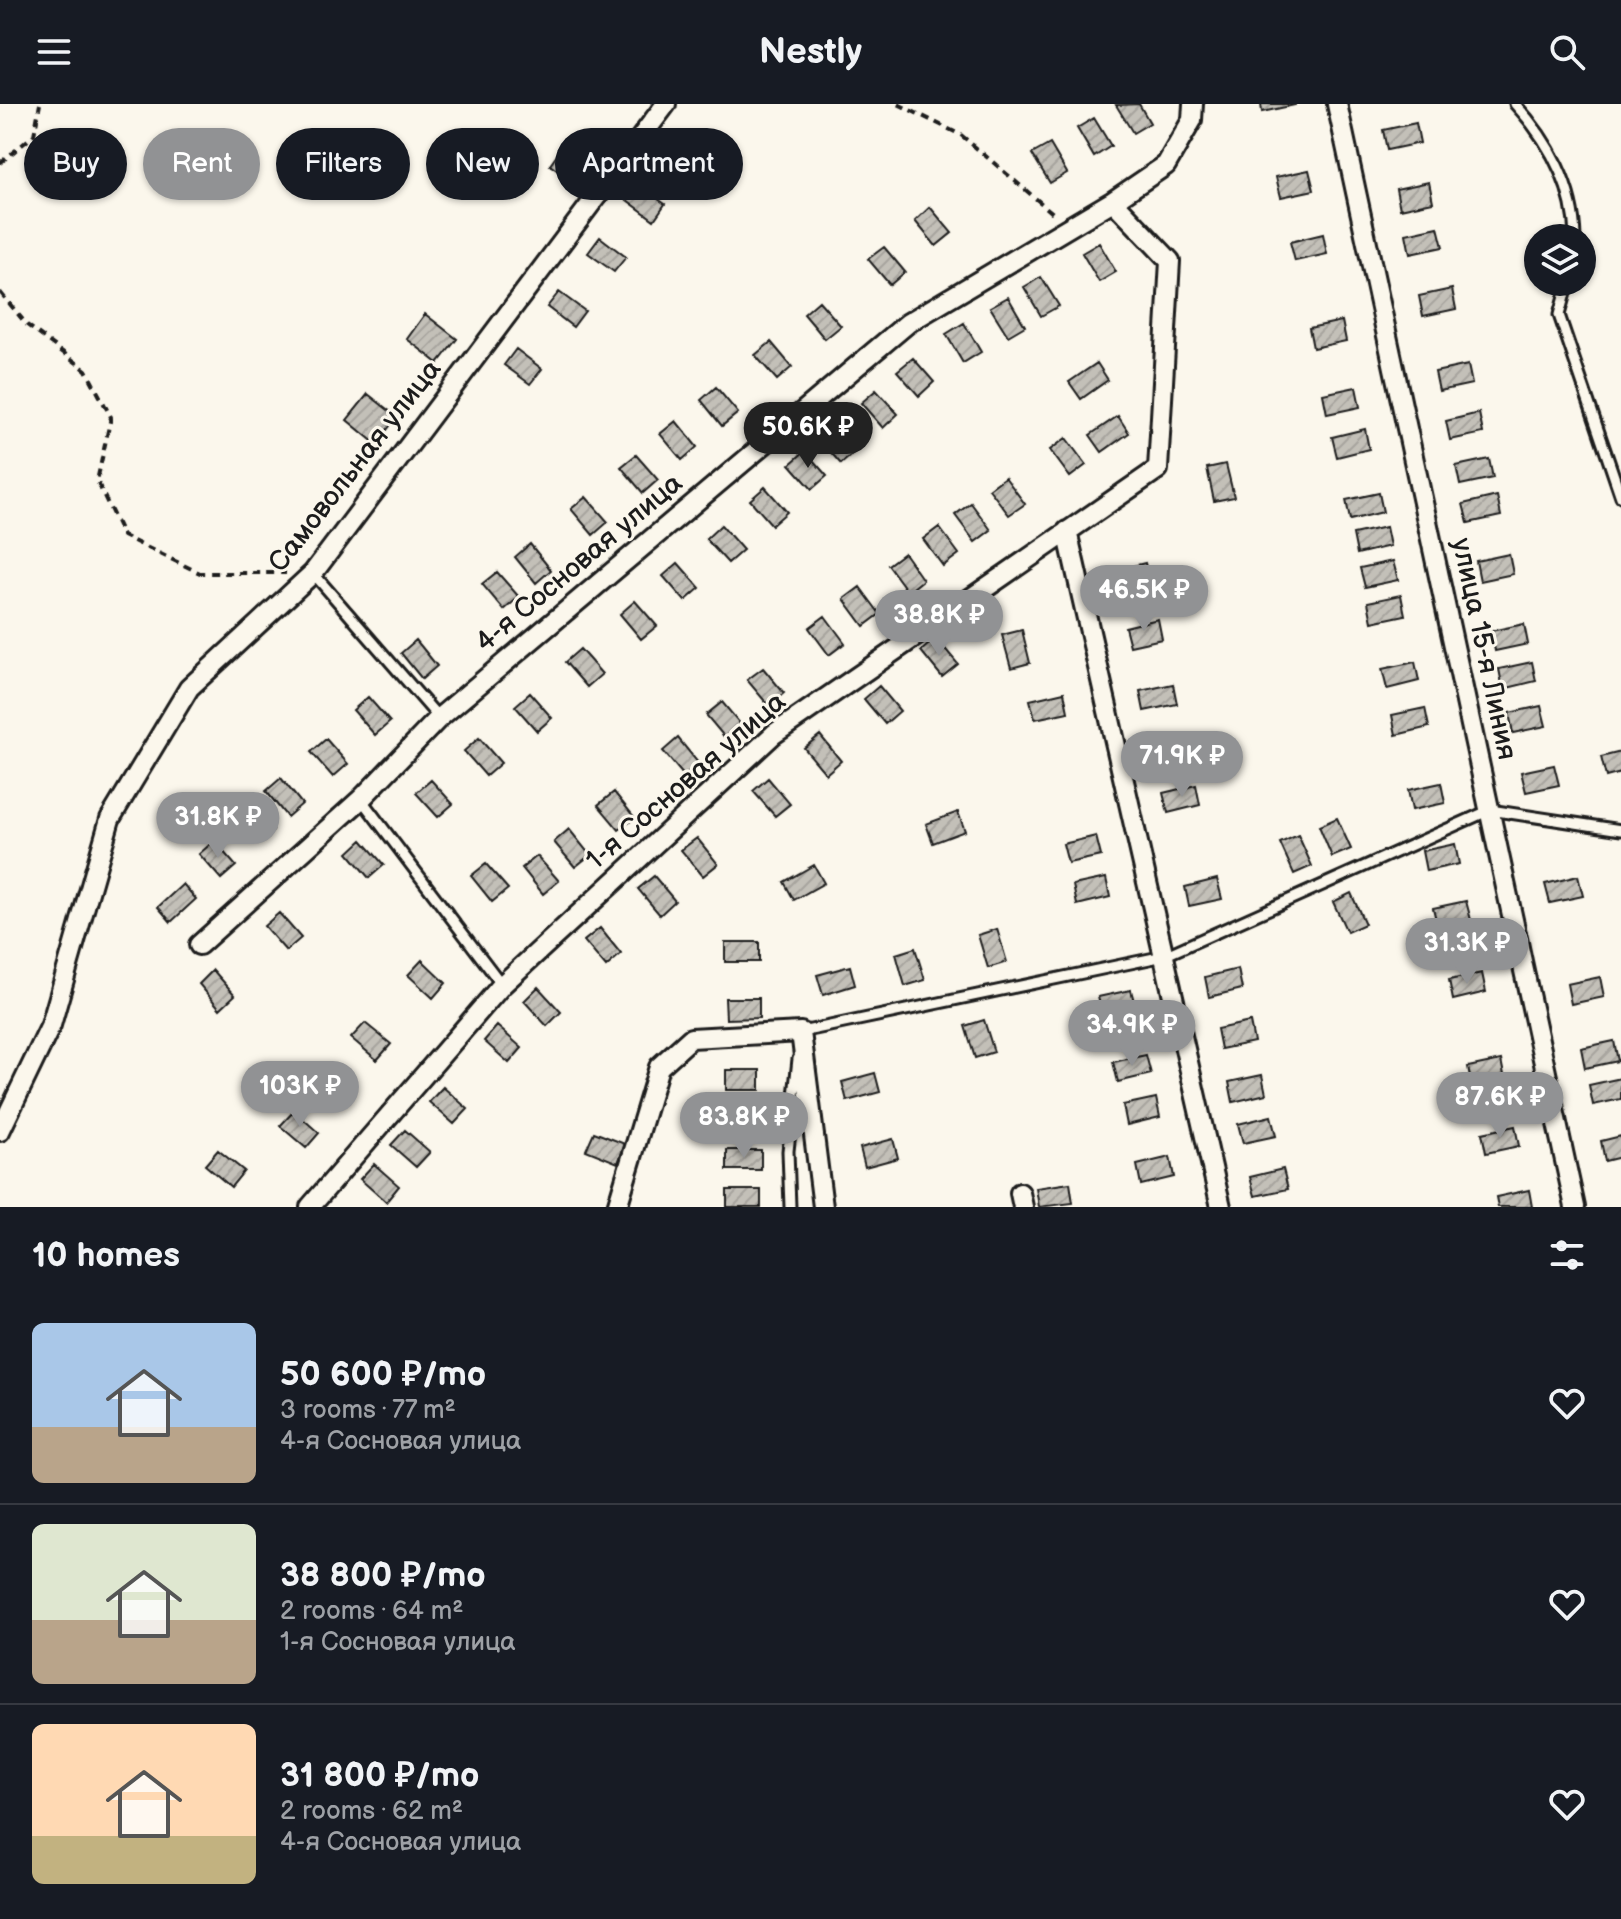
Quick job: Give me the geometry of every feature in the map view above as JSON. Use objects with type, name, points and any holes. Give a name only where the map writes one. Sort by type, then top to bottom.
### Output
[{"type":"street","name":"Самовольная улица","points":[[0,1131],[51,1025],[110,819],[189,688],[313,573],[666,104]]},
{"type":"street","name":"4-я Сосновая улица","points":[[199,945],[361,799],[439,718],[908,323],[1113,201],[1166,165],[1192,120],[1193,104]]},
{"type":"street","name":"улица 15-я Линия","points":[[1337,104],[1575,1207]]},
{"type":"street","name":"1-я Сосновая улица","points":[[310,1207],[502,985],[774,734],[1158,469],[1170,261],[1113,201]]},
{"type":"street","points":[[1067,531],[1221,1207]]},
{"type":"street","points":[[617,1207],[659,1067],[691,1038],[801,1032],[823,1207]]},
{"type":"lane","points":[[1515,104],[1537,128],[1553,155],[1575,224]]},
{"type":"lane","points":[[1564,296],[1559,315],[1621,497]]},
{"type":"lane","points":[[313,573],[439,718]]},
{"type":"lane","points":[[361,799],[502,985]]},
{"type":"lane","points":[[790,1207],[788,1151],[801,1032],[1164,956],[1490,810],[1621,830]]},
{"type":"path","points":[[0,163],[34,135],[40,104]]},
{"type":"path","points":[[898,104],[961,135],[1070,227]]},
{"type":"path","points":[[0,292],[27,325],[86,370],[111,417],[97,481],[123,536],[200,573],[313,573]]},
{"type":"building","points":[[1139,104],[1150,123],[1133,133],[1116,105]]},
{"type":"building","points":[[1261,104],[1295,104],[1295,105],[1262,112]]},
{"type":"building","points":[[1094,118],[1111,146],[1094,157],[1077,128]]},
{"type":"building","points":[[1416,123],[1420,143],[1387,150],[1383,130]]},
{"type":"building","points":[[1050,144],[1067,173],[1050,183],[1032,154]]},
{"type":"building","points":[[1309,170],[1314,190],[1281,197],[1276,177]]},
{"type":"building","points":[[1429,182],[1433,202],[1400,209],[1396,189]]},
{"type":"building","points":[[627,200],[660,200],[665,204],[654,220]]},
{"type":"building","points":[[930,207],[952,233],[936,246],[915,221]]},
{"type":"building","points":[[1438,227],[1443,247],[1410,254],[1406,234]]},
{"type":"building","points":[[1323,234],[1327,254],[1295,261],[1290,242]]},
{"type":"building","points":[[600,237],[626,257],[614,272],[588,253]]},
{"type":"building","points":[[1099,243],[1116,272],[1099,282],[1082,253]]},
{"type":"building","points":[[884,247],[905,272],[890,285],[868,259]]},
{"type":"building","points":[[1041,277],[1059,306],[1041,316],[1024,287]]},
{"type":"building","points":[[1452,289],[1456,309],[1423,316],[1419,296]]},
{"type":"building","points":[[559,292],[585,311],[573,327],[547,307]]},
{"type":"building","points":[[1008,297],[1025,326],[1008,336],[990,307]]},
{"type":"building","points":[[819,301],[841,326],[825,339],[804,314]]},
{"type":"building","points":[[425,314],[457,339],[438,363],[407,339]]},
{"type":"building","points":[[1342,321],[1346,341],[1313,348],[1309,328]]},
{"type":"building","points":[[964,323],[981,352],[963,363],[946,334]]},
{"type":"building","points":[[771,342],[792,367],[777,380],[755,355]]},
{"type":"building","points":[[516,349],[542,369],[530,384],[504,365]]},
{"type":"building","points":[[913,358],[934,382],[919,396],[897,371]]},
{"type":"building","points":[[1097,363],[1108,380],[1081,399],[1069,382]]},
{"type":"building","points":[[1468,365],[1472,384],[1439,391],[1435,372]]},
{"type":"building","points":[[716,387],[738,413],[722,426],[701,400]]},
{"type":"building","points":[[1356,387],[1360,407],[1327,414],[1323,394]]},
{"type":"building","points":[[876,390],[898,414],[883,428],[861,403]]},
{"type":"building","points":[[368,394],[397,417],[376,444],[347,420]]},
{"type":"building","points":[[1479,413],[1483,433],[1450,440],[1446,421]]},
{"type":"building","points":[[1118,416],[1129,433],[1102,452],[1090,435]]},
{"type":"building","points":[[676,421],[697,447],[682,460],[660,434]]},
{"type":"building","points":[[834,426],[856,451],[841,464],[819,439]]},
{"type":"building","points":[[1365,429],[1369,449],[1337,457],[1332,437]]},
{"type":"building","points":[[1066,438],[1086,465],[1070,477],[1050,450]]},
{"type":"building","points":[[805,451],[827,476],[812,489],[790,464]]},
{"type":"building","points":[[636,455],[658,480],[643,493],[621,467]]},
{"type":"building","points":[[1489,459],[1493,478],[1460,485],[1456,466]]},
{"type":"building","points":[[1226,464],[1234,497],[1214,501],[1207,468]]},
{"type":"building","points":[[1005,477],[1025,504],[1009,515],[989,489]]},
{"type":"building","points":[[765,487],[787,512],[772,525],[750,500]]},
{"type":"building","points":[[1379,493],[1383,512],[1350,520],[1346,500]]},
{"type":"building","points":[[1497,496],[1501,516],[1468,523],[1463,504]]},
{"type":"building","points":[[586,497],[608,522],[593,535],[571,509]]},
{"type":"building","points":[[971,503],[991,530],[975,542],[955,515]]},
{"type":"building","points":[[721,525],[743,550],[728,563],[706,539]]},
{"type":"building","points":[[939,527],[959,554],[943,566],[923,539]]},
{"type":"building","points":[[1386,527],[1390,546],[1357,554],[1353,534]]},
{"type":"building","points":[[530,544],[551,570],[536,583],[515,557]]},
{"type":"building","points":[[904,553],[923,580],[908,592],[888,565]]},
{"type":"building","points":[[1509,554],[1513,574],[1480,581],[1476,561]]},
{"type":"building","points":[[1393,561],[1398,580],[1365,587],[1360,568]]},
{"type":"building","points":[[678,563],[700,588],[685,601],[663,576]]},
{"type":"building","points":[[1145,563],[1150,583],[1117,591],[1113,571]]},
{"type":"building","points":[[497,572],[519,597],[504,610],[482,584]]},
{"type":"building","points":[[860,587],[880,614],[864,626],[844,599]]},
{"type":"building","points":[[1401,595],[1405,615],[1372,622],[1368,602]]},
{"type":"building","points":[[635,601],[657,626],[641,639],[620,614]]},
{"type":"building","points":[[825,616],[845,643],[829,655],[809,628]]},
{"type":"building","points":[[1158,619],[1162,639],[1130,646],[1125,627]]},
{"type":"building","points":[[1524,624],[1528,644],[1495,651],[1491,631]]},
{"type":"building","points":[[1022,630],[1030,663],[1011,668],[1002,635]]},
{"type":"building","points":[[936,638],[958,664],[942,677],[921,651]]},
{"type":"building","points":[[416,640],[437,666],[422,679],[401,653]]},
{"type":"building","points":[[580,649],[602,674],[587,687],[565,662]]},
{"type":"building","points":[[1415,662],[1419,681],[1387,689],[1382,669]]},
{"type":"building","points":[[1532,662],[1536,681],[1503,689],[1499,669]]},
{"type":"building","points":[[763,668],[784,693],[769,706],[747,680]]},
{"type":"building","points":[[1173,684],[1177,704],[1144,711],[1140,691]]},
{"type":"building","points":[[879,686],[900,711],[885,724],[864,699]]},
{"type":"building","points":[[1064,692],[1068,712],[1035,719],[1030,700]]},
{"type":"building","points":[[530,693],[552,718],[537,731],[515,706]]},
{"type":"building","points":[[368,697],[390,722],[375,735],[353,710]]},
{"type":"building","points":[[722,702],[743,727],[727,740],[706,715]]},
{"type":"building","points":[[1541,706],[1546,726],[1513,733],[1509,713]]},
{"type":"building","points":[[1425,708],[1429,727],[1396,735],[1392,715]]},
{"type":"building","points":[[820,735],[841,761],[826,774],[804,748]]},
{"type":"building","points":[[479,738],[501,763],[486,776],[464,751]]},
{"type":"building","points":[[678,738],[699,764],[684,776],[663,751]]},
{"type":"building","points":[[1185,738],[1190,758],[1157,766],[1152,746]]},
{"type":"building","points":[[326,739],[348,764],[333,777],[311,752]]},
{"type":"building","points":[[1621,752],[1621,773],[1606,777],[1601,757]]},
{"type":"building","points":[[1554,765],[1559,785],[1526,792],[1521,772]]},
{"type":"building","points":[[281,778],[302,804],[287,817],[266,791]]},
{"type":"building","points":[[768,778],[790,804],[775,816],[753,791]]},
{"type":"building","points":[[431,780],[453,804],[438,817],[416,793]]},
{"type":"building","points":[[1441,783],[1445,803],[1412,810],[1408,790]]},
{"type":"building","points":[[1196,785],[1200,805],[1168,813],[1163,793]]},
{"type":"building","points":[[614,792],[635,818],[619,830],[598,805]]},
{"type":"building","points":[[251,804],[273,830],[258,843],[236,817]]},
{"type":"building","points":[[958,812],[965,831],[933,843],[926,824]]},
{"type":"building","points":[[1337,818],[1351,849],[1332,857],[1319,826]]},
{"type":"building","points":[[569,829],[590,855],[575,867],[554,842]]},
{"type":"building","points":[[1298,835],[1312,866],[1294,874],[1280,843]]},
{"type":"building","points":[[1096,836],[1101,856],[1068,863],[1063,844]]},
{"type":"building","points":[[697,838],[718,864],[703,876],[681,850]]},
{"type":"building","points":[[362,840],[384,865],[369,878],[348,853]]},
{"type":"building","points":[[214,841],[236,866],[221,879],[199,854]]},
{"type":"building","points":[[1455,844],[1459,864],[1426,871],[1422,851]]},
{"type":"building","points":[[537,856],[559,881],[543,894],[522,868]]},
{"type":"building","points":[[486,864],[508,889],[492,902],[471,876]]},
{"type":"building","points":[[814,865],[824,883],[794,900],[784,882]]},
{"type":"building","points":[[654,876],[675,901],[660,915],[638,889]]},
{"type":"building","points":[[1578,876],[1583,896],[1550,903],[1545,884]]},
{"type":"building","points":[[1106,878],[1110,897],[1077,905],[1073,885]]},
{"type":"building","points":[[1217,879],[1222,899],[1189,906],[1185,887]]},
{"type":"building","points":[[183,884],[196,899],[171,922],[158,907]]},
{"type":"building","points":[[1351,893],[1365,924],[1347,932],[1333,902]]},
{"type":"building","points":[[1466,901],[1471,920],[1438,928],[1433,908]]},
{"type":"building","points":[[279,913],[301,938],[286,951],[264,926]]},
{"type":"building","points":[[600,928],[621,954],[606,967],[584,941]]},
{"type":"building","points":[[997,929],[1007,962],[988,968],[978,935]]},
{"type":"building","points":[[725,942],[759,942],[759,962],[725,962]]},
{"type":"building","points":[[915,948],[925,980],[905,986],[896,954]]},
{"type":"building","points":[[422,960],[446,983],[433,998],[408,975]]},
{"type":"building","points":[[850,966],[855,985],[823,995],[817,975]]},
{"type":"building","points":[[1238,969],[1242,989],[1209,997],[1205,977]]},
{"type":"building","points":[[213,970],[235,995],[220,1009],[199,984]]},
{"type":"building","points":[[1482,973],[1486,992],[1453,1000],[1449,980]]},
{"type":"building","points":[[1600,977],[1604,997],[1571,1004],[1567,984]]},
{"type":"building","points":[[538,987],[561,1012],[547,1026],[524,1001]]},
{"type":"building","points":[[1131,990],[1136,1009],[1103,1017],[1098,997]]},
{"type":"building","points":[[725,998],[759,998],[759,1018],[726,1019]]},
{"type":"building","points":[[984,1020],[994,1052],[975,1058],[965,1026]]},
{"type":"building","points":[[1250,1022],[1254,1042],[1221,1049],[1217,1029]]},
{"type":"building","points":[[365,1023],[391,1044],[377,1060],[351,1038]]},
{"type":"building","points":[[497,1026],[522,1048],[509,1063],[484,1041]]},
{"type":"building","points":[[1614,1041],[1618,1061],[1585,1068],[1581,1048]]},
{"type":"building","points":[[1146,1055],[1151,1074],[1118,1082],[1113,1062]]},
{"type":"building","points":[[1501,1060],[1505,1080],[1472,1087],[1468,1067]]},
{"type":"building","points":[[726,1070],[760,1070],[760,1090],[726,1090]]},
{"type":"building","points":[[875,1073],[880,1092],[847,1101],[842,1082]]},
{"type":"building","points":[[1262,1075],[1266,1094],[1233,1102],[1229,1082]]},
{"type":"building","points":[[1621,1078],[1621,1099],[1593,1105],[1589,1085]]},
{"type":"building","points":[[443,1087],[468,1109],[454,1124],[429,1102]]},
{"type":"building","points":[[1156,1098],[1160,1117],[1127,1125],[1123,1105]]},
{"type":"building","points":[[294,1111],[319,1133],[306,1148],[280,1126]]},
{"type":"building","points":[[1271,1116],[1276,1136],[1243,1143],[1238,1124]]},
{"type":"building","points":[[1515,1126],[1519,1146],[1486,1153],[1482,1133]]},
{"type":"building","points":[[405,1130],[430,1152],[416,1167],[391,1145]]},
{"type":"building","points":[[594,1132],[625,1144],[618,1163],[586,1150]]},
{"type":"building","points":[[1621,1136],[1621,1157],[1605,1161],[1601,1141]]},
{"type":"building","points":[[893,1139],[898,1158],[865,1167],[860,1148]]},
{"type":"building","points":[[218,1150],[244,1171],[231,1187],[205,1165]]},
{"type":"building","points":[[727,1150],[761,1150],[761,1170],[727,1170]]},
{"type":"building","points":[[1170,1157],[1174,1177],[1141,1185],[1137,1165]]},
{"type":"building","points":[[374,1164],[399,1186],[386,1202],[360,1179]]},
{"type":"building","points":[[1283,1169],[1288,1189],[1255,1196],[1250,1177]]},
{"type":"building","points":[[1070,1183],[1073,1203],[1039,1207],[1036,1188]]},
{"type":"building","points":[[727,1190],[761,1190],[761,1207],[727,1207]]},
{"type":"building","points":[[1529,1190],[1532,1207],[1498,1207],[1496,1197]]}]
